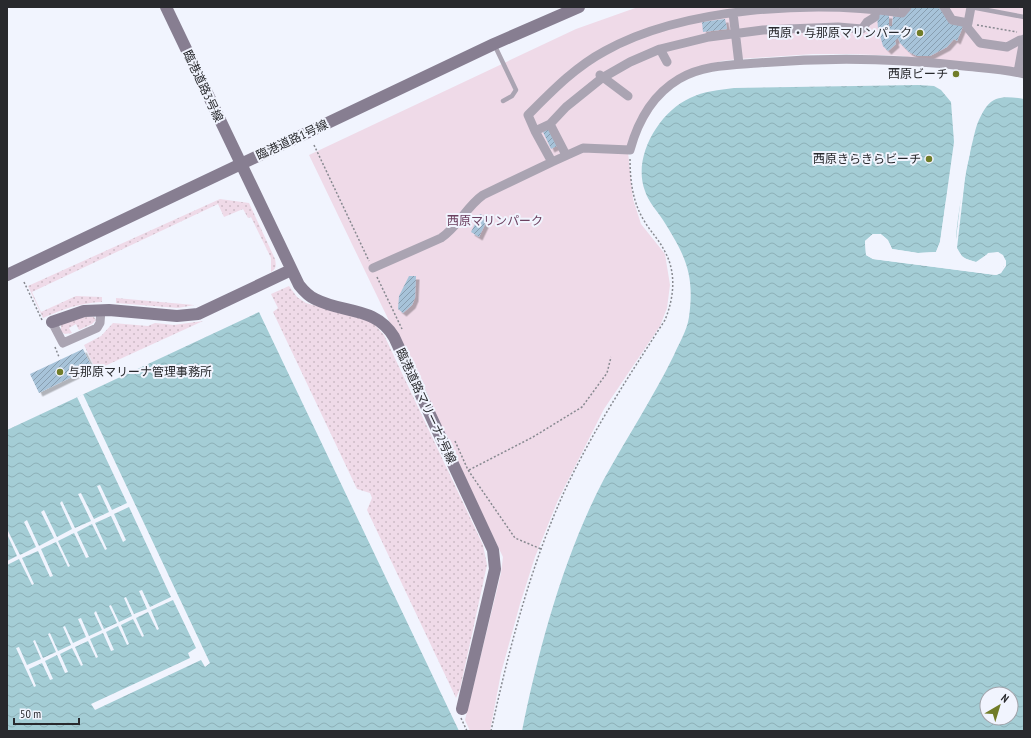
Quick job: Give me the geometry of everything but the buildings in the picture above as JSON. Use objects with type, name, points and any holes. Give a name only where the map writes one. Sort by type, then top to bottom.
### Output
[{"type":"street","name":"臨港道路3号線","points":[[166,7],[240,165]]},
{"type":"street","name":"臨港道路1号線","points":[[7,275],[494,44],[578,7]]},
{"type":"street","points":[[552,162],[528,115],[552,91],[577,70],[605,51],[654,29],[733,13],[788,8],[875,8],[902,13],[907,7]]},
{"type":"street","points":[[944,7],[952,20],[968,23]]},
{"type":"street","points":[[373,268],[441,238],[450,232],[474,202],[483,194],[552,162],[583,148],[630,150],[636,128],[653,101],[670,86],[692,73],[707,68],[739,64],[814,59],[885,59],[922,61],[1021,73],[1024,40],[1020,40],[1007,47],[980,43],[967,27],[970,7]]},
{"type":"street","points":[[536,130],[550,124],[601,77],[639,55],[681,41],[709,39],[721,33],[735,33],[762,28],[784,33],[811,25],[862,29],[867,22],[875,17],[875,8]]},
{"type":"street","points":[[733,13],[739,64]]},
{"type":"street","points":[[838,27],[838,37]]},
{"type":"street","points":[[660,49],[667,62]]},
{"type":"street","points":[[601,77],[628,96]]},
{"type":"street","points":[[550,124],[566,156]]},
{"type":"street","name":"臨港道路マリーナ2号線","points":[[240,165],[298,285],[314,299],[372,316],[388,327],[464,473],[495,558],[495,569],[462,709]]},
{"type":"street","points":[[101,310],[100,323],[97,328],[63,343],[52,322],[75,313],[101,310],[177,316],[198,314],[291,270]]},
{"type":"lane","points":[[970,7],[1024,17]]},
{"type":"lane","points":[[494,44],[516,90],[503,101]]},
{"type":"path","points":[[968,23],[1024,33]]},
{"type":"path","points":[[314,145],[403,332]]},
{"type":"path","points":[[491,731],[511,644],[541,549],[565,490],[585,450],[627,378],[665,320],[670,306],[673,293],[670,264],[664,250],[641,217],[634,197],[630,166],[630,150]]},
{"type":"path","points":[[464,473],[533,437],[582,407],[606,373],[611,357]]},
{"type":"path","points":[[452,436],[464,473],[515,538],[541,549]]},
{"type":"green space","name":"西原マリンパーク","points":[[638,7],[1024,7],[1024,72],[920,60],[903,56],[813,54],[721,61],[668,83],[628,152],[633,199],[641,224],[665,254],[670,285],[667,308],[660,326],[604,409],[558,500],[535,557],[520,604],[501,673],[490,731],[470,731],[465,720],[501,573],[503,557],[309,155],[576,29]]},
{"type":"green space","points":[[220,199],[249,203],[275,259],[276,266],[271,272],[271,258],[251,217],[248,218],[243,209],[224,217],[218,204],[32,292],[41,312],[76,296],[102,297],[102,302],[72,307],[43,318],[28,286]]},
{"type":"green space","points":[[289,286],[297,297],[306,303],[369,321],[384,335],[483,545],[487,565],[460,689],[456,698],[367,510],[372,498],[370,493],[357,489],[273,312],[278,308],[271,294]]},
{"type":"green space","points":[[116,298],[194,305],[200,304],[178,308],[116,303]]},
{"type":"green space","points":[[75,317],[94,317],[96,320],[92,324],[79,330],[76,324],[69,328],[72,333],[65,334],[61,332],[61,324]]},
{"type":"green space","points":[[203,321],[96,370],[84,345],[101,336],[113,323],[148,326],[155,323],[174,325]]},
{"type":"water","points":[[918,85],[934,86],[941,90],[951,102],[954,142],[940,242],[936,252],[918,253],[892,249],[889,242],[883,236],[873,234],[865,241],[866,255],[873,259],[996,275],[1001,273],[1006,261],[998,252],[986,255],[976,262],[965,258],[957,249],[956,241],[959,209],[976,128],[984,111],[991,102],[999,98],[1009,97],[1024,99],[1024,731],[522,731],[536,667],[554,602],[577,539],[604,479],[666,371],[687,327],[691,302],[689,277],[677,244],[646,195],[642,178],[642,164],[645,150],[651,137],[668,114],[690,98],[712,91],[734,88]]},
{"type":"water","points":[[259,312],[459,731],[7,731],[7,430]]},
{"type":"pier","points":[[970,153],[966,170],[957,248],[963,258],[976,262],[982,260],[988,253],[998,252],[1003,255],[1006,261],[1006,266],[1001,273],[996,275],[873,259],[866,255],[865,241],[873,234],[881,234],[888,240],[892,249],[918,253],[936,252],[940,242],[946,201],[949,191],[942,242],[937,253],[918,255],[891,251],[886,241],[880,236],[874,236],[867,242],[868,254],[874,257],[995,273],[1000,271],[1004,266],[1004,262],[997,254],[989,255],[983,261],[976,264],[962,260],[955,248],[964,170],[967,154]]},
{"type":"pier","points":[[83,394],[210,663],[205,667],[201,660],[95,710],[91,704],[190,658],[188,653],[196,648],[173,600],[151,610],[159,629],[157,630],[148,612],[136,618],[144,636],[142,637],[133,619],[121,625],[129,644],[127,645],[118,626],[106,632],[114,650],[111,651],[103,633],[90,639],[98,657],[96,658],[88,641],[75,647],[83,665],[81,666],[72,648],[60,654],[68,672],[65,673],[57,655],[45,661],[53,679],[50,680],[42,663],[29,669],[36,686],[34,687],[16,648],[19,647],[27,665],[41,659],[33,641],[35,640],[43,658],[56,652],[48,634],[50,633],[58,651],[71,645],[63,627],[65,626],[73,643],[86,637],[78,619],[81,618],[89,636],[102,630],[94,613],[96,611],[104,629],[117,623],[109,606],[111,605],[119,622],[132,616],[124,598],[126,597],[134,614],[147,609],[139,591],[142,590],[150,607],[171,597],[129,507],[114,514],[126,540],[123,542],[111,516],[95,523],[107,549],[105,550],[92,524],[77,532],[89,557],[86,558],[74,533],[58,541],[70,566],[68,567],[56,542],[41,549],[53,576],[50,577],[38,551],[22,558],[34,584],[32,585],[19,559],[7,565],[7,561],[17,556],[7,534],[7,529],[20,555],[36,547],[24,522],[27,520],[39,546],[54,538],[41,512],[44,510],[57,537],[72,529],[60,503],[62,501],[75,528],[91,521],[78,494],[81,493],[94,519],[109,512],[97,486],[100,485],[112,510],[127,503],[77,397]]},
{"type":"place","name":"西原・与那原マリンパーク","points":[[920,33]]},
{"type":"place","name":"西原ビーチ","points":[[956,74]]},
{"type":"place","name":"西原きらきらビーチ","points":[[929,159]]},
{"type":"place","name":"与那原マリーナ管理事務所","points":[[60,372]]}]
